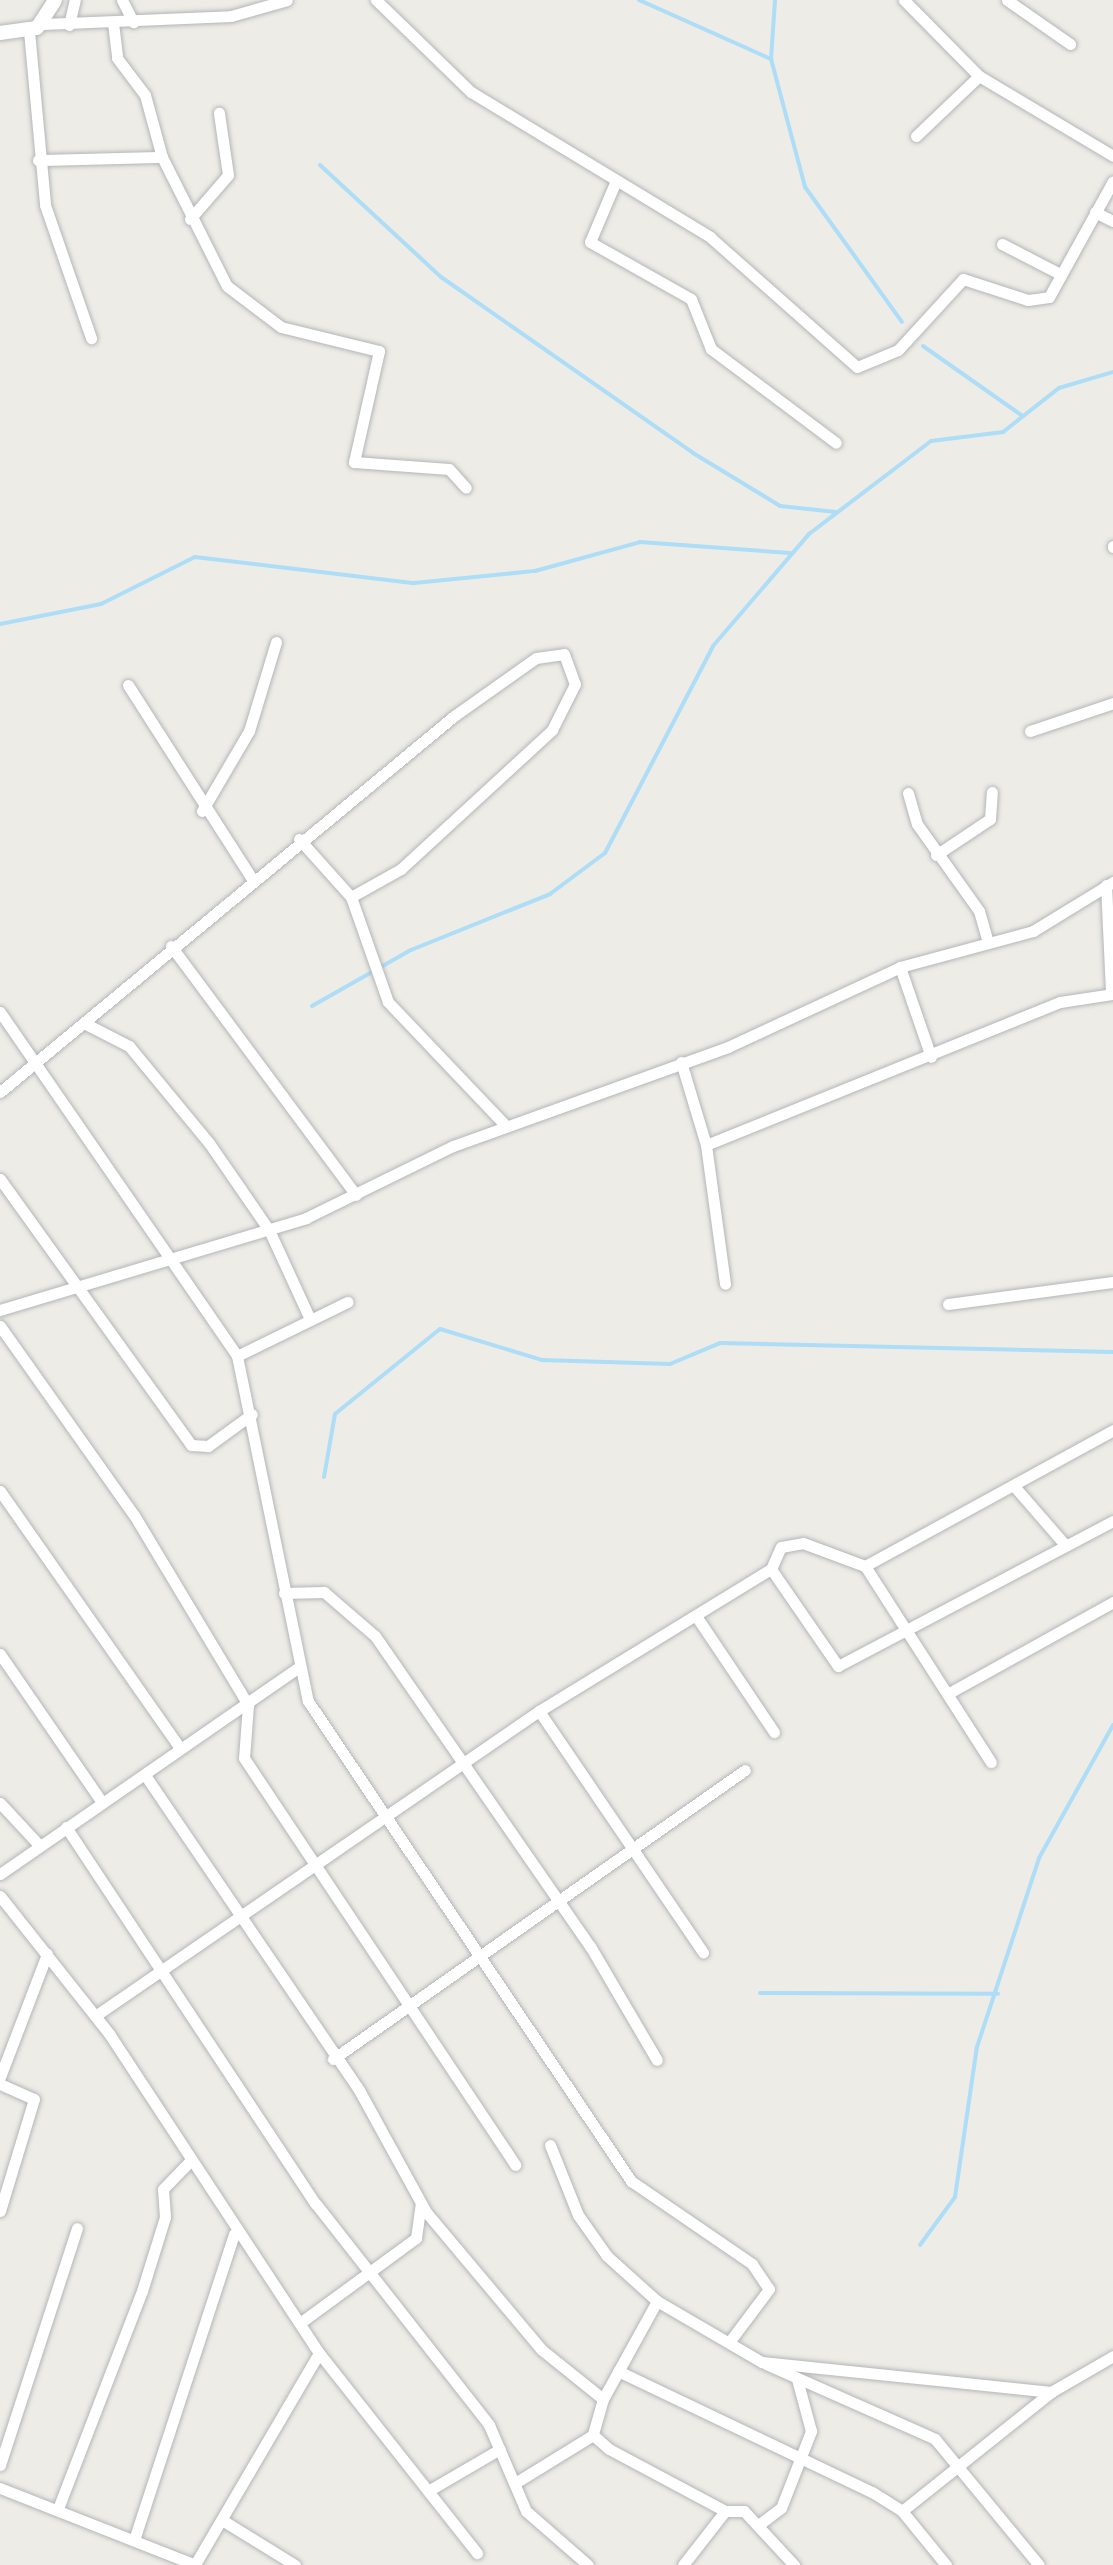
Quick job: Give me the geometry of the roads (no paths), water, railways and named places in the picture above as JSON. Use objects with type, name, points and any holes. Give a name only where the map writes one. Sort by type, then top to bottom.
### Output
[{"type":"street","points":[[55,0],[36,28],[38,160],[91,338]]},
{"type":"street","points":[[69,25],[76,0]]},
{"type":"street","points":[[122,0],[133,22]]},
{"type":"street","points":[[0,33],[231,16],[287,0]]},
{"type":"street","points":[[376,0],[472,92],[615,183],[710,237],[857,367],[898,350],[963,279],[1043,300],[1113,181]]},
{"type":"street","points":[[904,0],[978,76],[1113,156]]},
{"type":"street","points":[[1007,0],[1070,44]]},
{"type":"street","points":[[113,23],[117,58],[145,95],[162,157],[190,219],[228,286],[259,315],[379,351],[354,462],[449,470],[466,488]]},
{"type":"street","points":[[916,136],[978,76]]},
{"type":"street","points":[[190,219],[228,176],[218,112]]},
{"type":"street","points":[[38,160],[162,157]]},
{"type":"street","points":[[615,183],[590,242],[691,299],[711,349],[836,443]]},
{"type":"street","points":[[1096,212],[1113,221]]},
{"type":"street","points":[[1002,244],[1060,274]]},
{"type":"street","points":[[202,811],[249,732],[276,642]]},
{"type":"street","points":[[0,1092],[251,877],[524,664],[551,654],[569,660],[572,693],[536,747],[401,869],[350,897]]},
{"type":"street","points":[[128,685],[202,811],[251,877]]},
{"type":"street","points":[[1030,732],[1113,703]]},
{"type":"street","points":[[936,855],[990,819],[992,792]]},
{"type":"street","points":[[908,793],[936,855],[979,911],[988,942]]},
{"type":"street","points":[[299,839],[350,897],[388,1002],[505,1125]]},
{"type":"street","points":[[0,1310],[269,1230],[356,1196],[505,1125],[681,1062],[900,967],[1033,931],[1110,883]]},
{"type":"street","points":[[706,1146],[931,1058],[1060,1002],[1112,993],[1110,883]]},
{"type":"street","points":[[172,946],[256,1048],[356,1196]]},
{"type":"street","points":[[900,967],[931,1058]]},
{"type":"street","points":[[0,1012],[38,1058],[175,1256],[238,1356],[298,1668],[308,1702],[631,2181],[752,2264],[769,2290],[730,2342]]},
{"type":"street","points":[[84,1023],[130,1046],[269,1230],[310,1319]]},
{"type":"street","points":[[681,1062],[706,1146],[725,1284]]},
{"type":"street","points":[[0,1179],[190,1445],[208,1446],[252,1414]]},
{"type":"street","points":[[948,1304],[1113,1282]]},
{"type":"street","points":[[238,1356],[348,1302]]},
{"type":"street","points":[[0,1326],[116,1488],[248,1705],[244,1758],[515,2165]]},
{"type":"street","points":[[865,1566],[1113,1430]]},
{"type":"street","points":[[1014,1486],[1066,1546]]},
{"type":"street","points":[[0,1491],[179,1748]]},
{"type":"street","points":[[771,1569],[838,1666],[1113,1521]]},
{"type":"street","points":[[95,2016],[539,1711],[771,1569],[781,1547],[804,1543],[865,1566],[910,1630],[990,1762]]},
{"type":"street","points":[[284,1593],[324,1592],[351,1612],[462,1764],[656,2060]]},
{"type":"street","points":[[949,1693],[1113,1602]]},
{"type":"street","points":[[696,1616],[774,1732]]},
{"type":"street","points":[[0,1654],[102,1801]]},
{"type":"street","points":[[0,1874],[38,1844],[298,1668]]},
{"type":"street","points":[[539,1711],[633,1856],[703,1952]]},
{"type":"street","points":[[333,2059],[553,1902],[633,1856],[745,1770]]},
{"type":"street","points":[[145,1774],[237,1919],[333,2059],[421,2204],[542,2350],[603,2399]]},
{"type":"street","points":[[0,1802],[38,1844]]},
{"type":"street","points":[[66,1826],[370,2272],[500,2449],[526,2511],[588,2565]]},
{"type":"street","points":[[0,1896],[95,2016],[234,2234],[304,2320],[319,2353],[477,2553]]},
{"type":"street","points":[[0,2211],[34,2099],[0,2080],[48,1954]]},
{"type":"street","points":[[550,2145],[592,2238],[657,2301],[796,2379],[926,2433],[959,2466],[1039,2565]]},
{"type":"street","points":[[59,2506],[142,2290],[165,2217],[163,2189],[189,2162]]},
{"type":"street","points":[[304,2320],[416,2238],[421,2204]]},
{"type":"street","points":[[0,2465],[76,2228]]},
{"type":"street","points":[[135,2537],[234,2234]]},
{"type":"street","points":[[515,2484],[593,2435],[603,2399],[657,2301]]},
{"type":"street","points":[[0,2488],[59,2506],[177,2553],[192,2564],[222,2520],[319,2353]]},
{"type":"street","points":[[902,2511],[1051,2392],[1113,2356]]},
{"type":"street","points":[[762,2362],[1051,2392]]},
{"type":"street","points":[[618,2372],[800,2456],[902,2511],[946,2565]]},
{"type":"street","points":[[593,2435],[726,2511],[761,2523],[776,2516],[812,2422],[796,2379]]},
{"type":"street","points":[[428,2491],[500,2449]]},
{"type":"street","points":[[683,2565],[726,2511]]},
{"type":"street","points":[[222,2520],[295,2565]]},
{"type":"street","points":[[761,2523],[776,2555],[794,2565]]},
{"type":"waterway","points":[[639,0],[771,59],[805,187],[902,322]]},
{"type":"waterway","points":[[771,59],[775,0]]},
{"type":"waterway","points":[[320,165],[441,277],[693,453],[780,506],[836,512]]},
{"type":"waterway","points":[[923,346],[1021,415]]},
{"type":"waterway","points":[[312,1006],[411,950],[550,894],[605,853],[713,646],[809,534],[931,441],[1003,432],[1059,388],[1113,372]]},
{"type":"waterway","points":[[0,624],[101,604],[195,557],[414,583],[535,571],[640,542],[790,553]]},
{"type":"waterway","points":[[324,1477],[335,1414],[440,1329],[542,1360],[670,1364],[720,1343],[1113,1352]]},
{"type":"waterway","points":[[920,2245],[955,2197],[977,2047],[1039,1858],[1113,1725]]},
{"type":"waterway","points":[[760,1993],[998,1994]]}]
